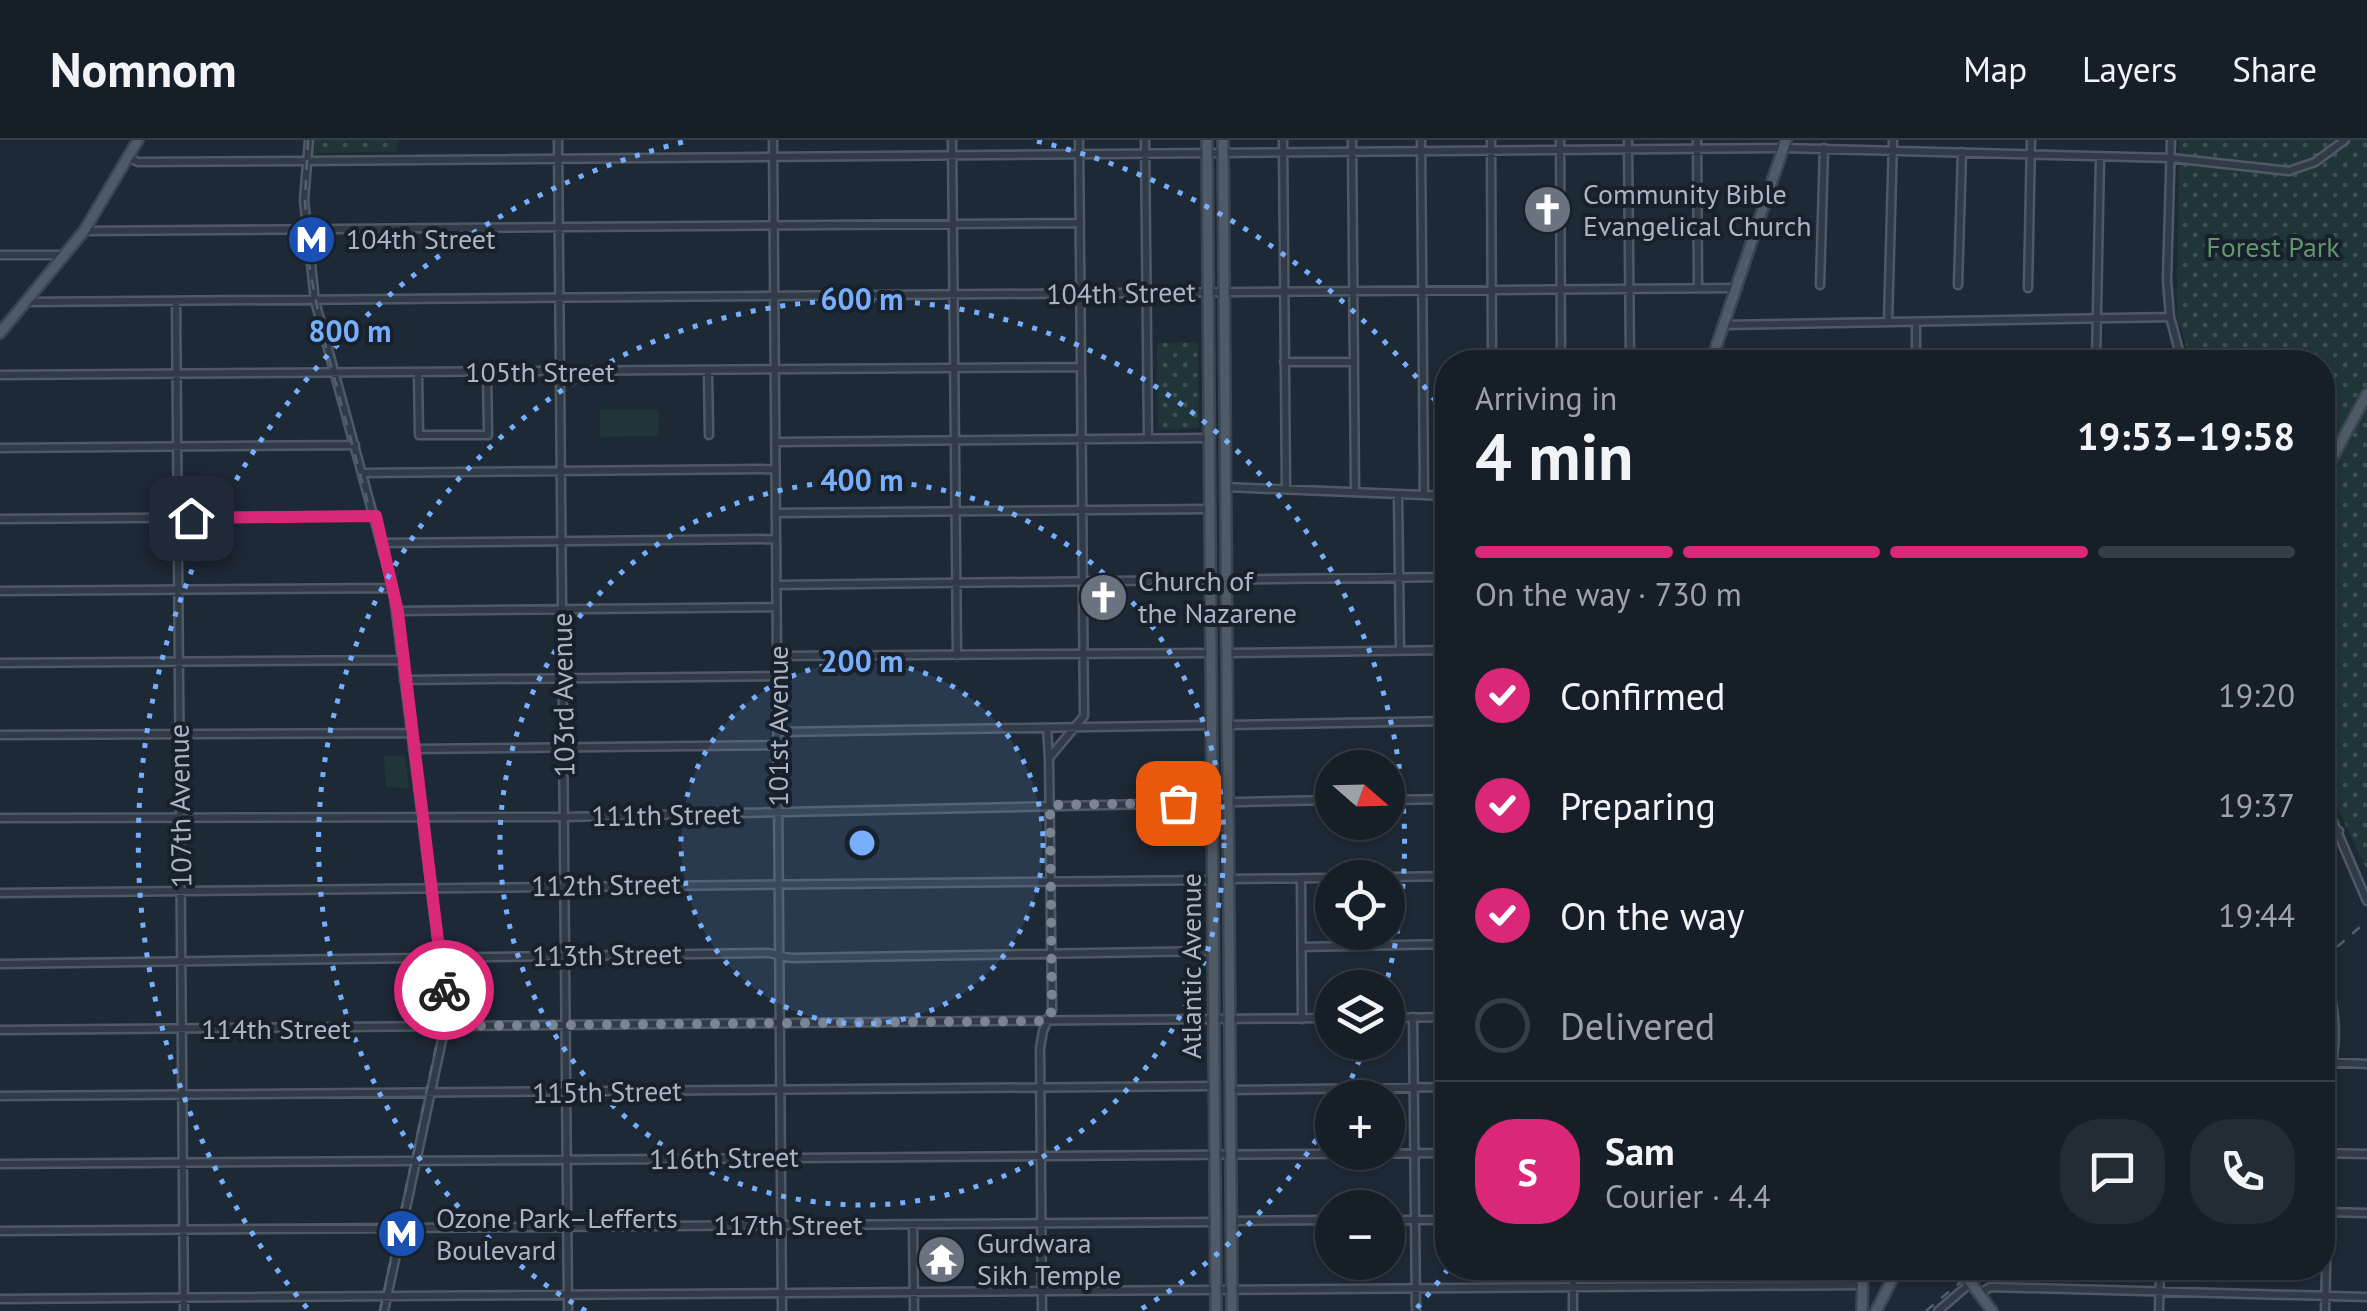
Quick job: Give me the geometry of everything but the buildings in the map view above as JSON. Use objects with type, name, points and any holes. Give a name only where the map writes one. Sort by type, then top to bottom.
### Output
[{"type":"main road","points":[[0,333],[84,230],[138,140]]},
{"type":"main road","name":"Atlantic Avenue","points":[[1207,140],[1216,1311]]},
{"type":"main road","points":[[1715,350],[1785,144]]},
{"type":"main road","name":"Atlantic Avenue","points":[[1222,146],[1232,1311]]},
{"type":"main road","points":[[2335,453],[2367,394]]},
{"type":"main road","points":[[1863,1280],[1862,1308],[1878,1308],[1892,1280]]},
{"type":"main road","points":[[1972,1282],[1992,1311]]},
{"type":"street","points":[[309,140],[306,231],[315,301],[383,542],[398,612],[445,1026],[384,1311]]},
{"type":"street","name":"103rd Avenue","points":[[558,140],[568,1311]]},
{"type":"street","name":"101st Avenue","points":[[773,140],[782,1311]]},
{"type":"street","points":[[952,140],[957,656]]},
{"type":"street","points":[[1049,758],[1084,716],[1079,140]]},
{"type":"street","points":[[1145,140],[1148,438]]},
{"type":"street","points":[[1283,140],[1286,489]]},
{"type":"street","points":[[1352,140],[1355,492]]},
{"type":"street","points":[[1421,140],[1424,495]]},
{"type":"street","points":[[1888,322],[1893,140]]},
{"type":"street","points":[[2028,288],[2031,140]]},
{"type":"street","points":[[2171,140],[2167,280],[2170,318],[2179,350]]},
{"type":"street","points":[[128,157],[138,162],[307,161],[1146,154],[1207,152],[1222,146],[1283,151],[1421,150],[1490,144],[1785,144],[2171,158],[2289,171],[2315,162],[2345,140]]},
{"type":"street","points":[[1490,144],[1492,350]]},
{"type":"street","points":[[1560,144],[1561,350]]},
{"type":"street","points":[[1628,144],[1630,350]]},
{"type":"street","points":[[1698,144],[1698,288]]},
{"type":"street","points":[[1820,285],[1824,148]]},
{"type":"street","points":[[1958,285],[1962,152]]},
{"type":"street","points":[[2096,350],[2100,156]]},
{"type":"street","points":[[84,230],[1080,223]]},
{"type":"street","points":[[0,256],[65,255]]},
{"type":"street","name":"104th Street","points":[[26,302],[1735,288]]},
{"type":"street","name":"107th Avenue","points":[[176,301],[184,1311]]},
{"type":"street","points":[[1724,325],[2170,318]]},
{"type":"street","points":[[1916,322],[1916,350]]},
{"type":"street","points":[[1284,362],[1354,362]]},
{"type":"street","name":"105th Street","points":[[0,376],[1081,367]]},
{"type":"street","points":[[708,370],[709,435]]},
{"type":"street","points":[[418,372],[419,435],[488,435],[487,372]]},
{"type":"street","points":[[775,442],[1209,438]]},
{"type":"street","points":[[0,448],[355,445]]},
{"type":"street","points":[[363,473],[776,469]]},
{"type":"street","points":[[1225,487],[1435,495]]},
{"type":"street","points":[[1398,494],[1400,650]]},
{"type":"street","points":[[776,513],[1210,509]]},
{"type":"street","points":[[0,519],[376,516]]},
{"type":"street","points":[[383,542],[776,538]]},
{"type":"street","points":[[776,585],[1435,578]]},
{"type":"street","points":[[0,591],[393,588]]},
{"type":"street","points":[[398,612],[776,608]]},
{"type":"street","points":[[1226,653],[1435,650]]},
{"type":"street","points":[[777,656],[1211,653]]},
{"type":"street","points":[[0,663],[402,660]]},
{"type":"street","points":[[404,680],[777,676]]},
{"type":"street","points":[[1226,725],[1435,722]]},
{"type":"street","points":[[778,732],[1212,725]]},
{"type":"street","points":[[1042,1311],[1041,1038],[1052,1010],[1047,728]]},
{"type":"street","points":[[0,734],[410,733]]},
{"type":"street","points":[[412,750],[778,745]]},
{"type":"street","points":[[1405,799],[1435,798]]},
{"type":"street","name":"111th Street","points":[[0,818],[564,817],[1315,800]]},
{"type":"street","points":[[2335,822],[2367,901]]},
{"type":"street","points":[[2335,832],[2339,830]]},
{"type":"street","points":[[1405,877],[1435,876]]},
{"type":"street","points":[[1301,878],[1302,1019]]},
{"type":"street","points":[[1227,880],[1315,878]]},
{"type":"street","name":"112th Street","points":[[0,892],[1213,880]]},
{"type":"street","points":[[1302,947],[1435,944]]},
{"type":"street","name":"113th Street","points":[[0,964],[566,955],[1213,952]]},
{"type":"street","points":[[1405,1017],[1435,1017]]},
{"type":"street","points":[[1413,1017],[1416,1311]]},
{"type":"street","name":"114th Street","points":[[0,1030],[1315,1019]]},
{"type":"street","points":[[2335,1062],[2367,1064]]},
{"type":"street","name":"115th Street","points":[[0,1096],[1214,1086]]},
{"type":"street","points":[[1230,1090],[1435,1087]]},
{"type":"street","points":[[2335,1153],[2367,1154]]},
{"type":"street","name":"116th Street","points":[[0,1164],[1435,1154]]},
{"type":"street","points":[[2335,1212],[2367,1213]]},
{"type":"street","points":[[1231,1221],[1315,1220]]},
{"type":"street","points":[[1405,1220],[1435,1220]]},
{"type":"street","name":"117th Street","points":[[0,1232],[1216,1222]]},
{"type":"street","points":[[913,1224],[914,1311]]},
{"type":"street","points":[[1573,1280],[1573,1311]]},
{"type":"street","points":[[1938,1311],[1974,1280]]},
{"type":"street","points":[[2159,1311],[2160,1280]]},
{"type":"street","points":[[2325,1311],[2326,1280]]},
{"type":"street","points":[[0,1299],[1863,1284]]},
{"type":"street","points":[[1979,1294],[1990,1287],[2367,1297]]},
{"type":"green space","points":[[315,140],[398,140],[396,152],[314,153]]},
{"type":"green space","name":"Forest Park","points":[[2179,140],[2367,140],[2367,870],[2335,802],[2335,350],[2187,350],[2177,315]]},
{"type":"green space","points":[[1198,342],[1199,428],[1158,430],[1157,343]]},
{"type":"green space","points":[[600,410],[658,410],[659,436],[600,437]]},
{"type":"green space","points":[[405,755],[409,788],[386,787],[384,756]]},
{"type":"railway","points":[[308,140],[305,200],[310,271],[323,336],[390,585],[441,983],[438,1037],[380,1311]]},
{"type":"railway","points":[[1717,350],[1789,140]]},
{"type":"railway","points":[[2335,949],[2367,921]]},
{"type":"railway","points":[[1859,1280],[1859,1311]]},
{"type":"railway","points":[[1926,1311],[1963,1280]]},
{"type":"way so far","points":[[444,990],[445,1026],[1048,1021],[1052,1010],[1050,805],[1178,803]]},
{"type":"place","name":"Community Bible Evangelical Church","points":[[1548,210]]},
{"type":"place","name":"104th Street","points":[[311,239]]},
{"type":"place","name":"Church of the Nazarene","points":[[1103,597]]},
{"type":"place","name":"Ozone Park–Lefferts Boulevard","points":[[401,1234]]},
{"type":"place","name":"Gurdwara Sikh Temple","points":[[942,1259]]},
{"type":"route","points":[[191,518],[376,516],[398,612],[444,990]]}]
